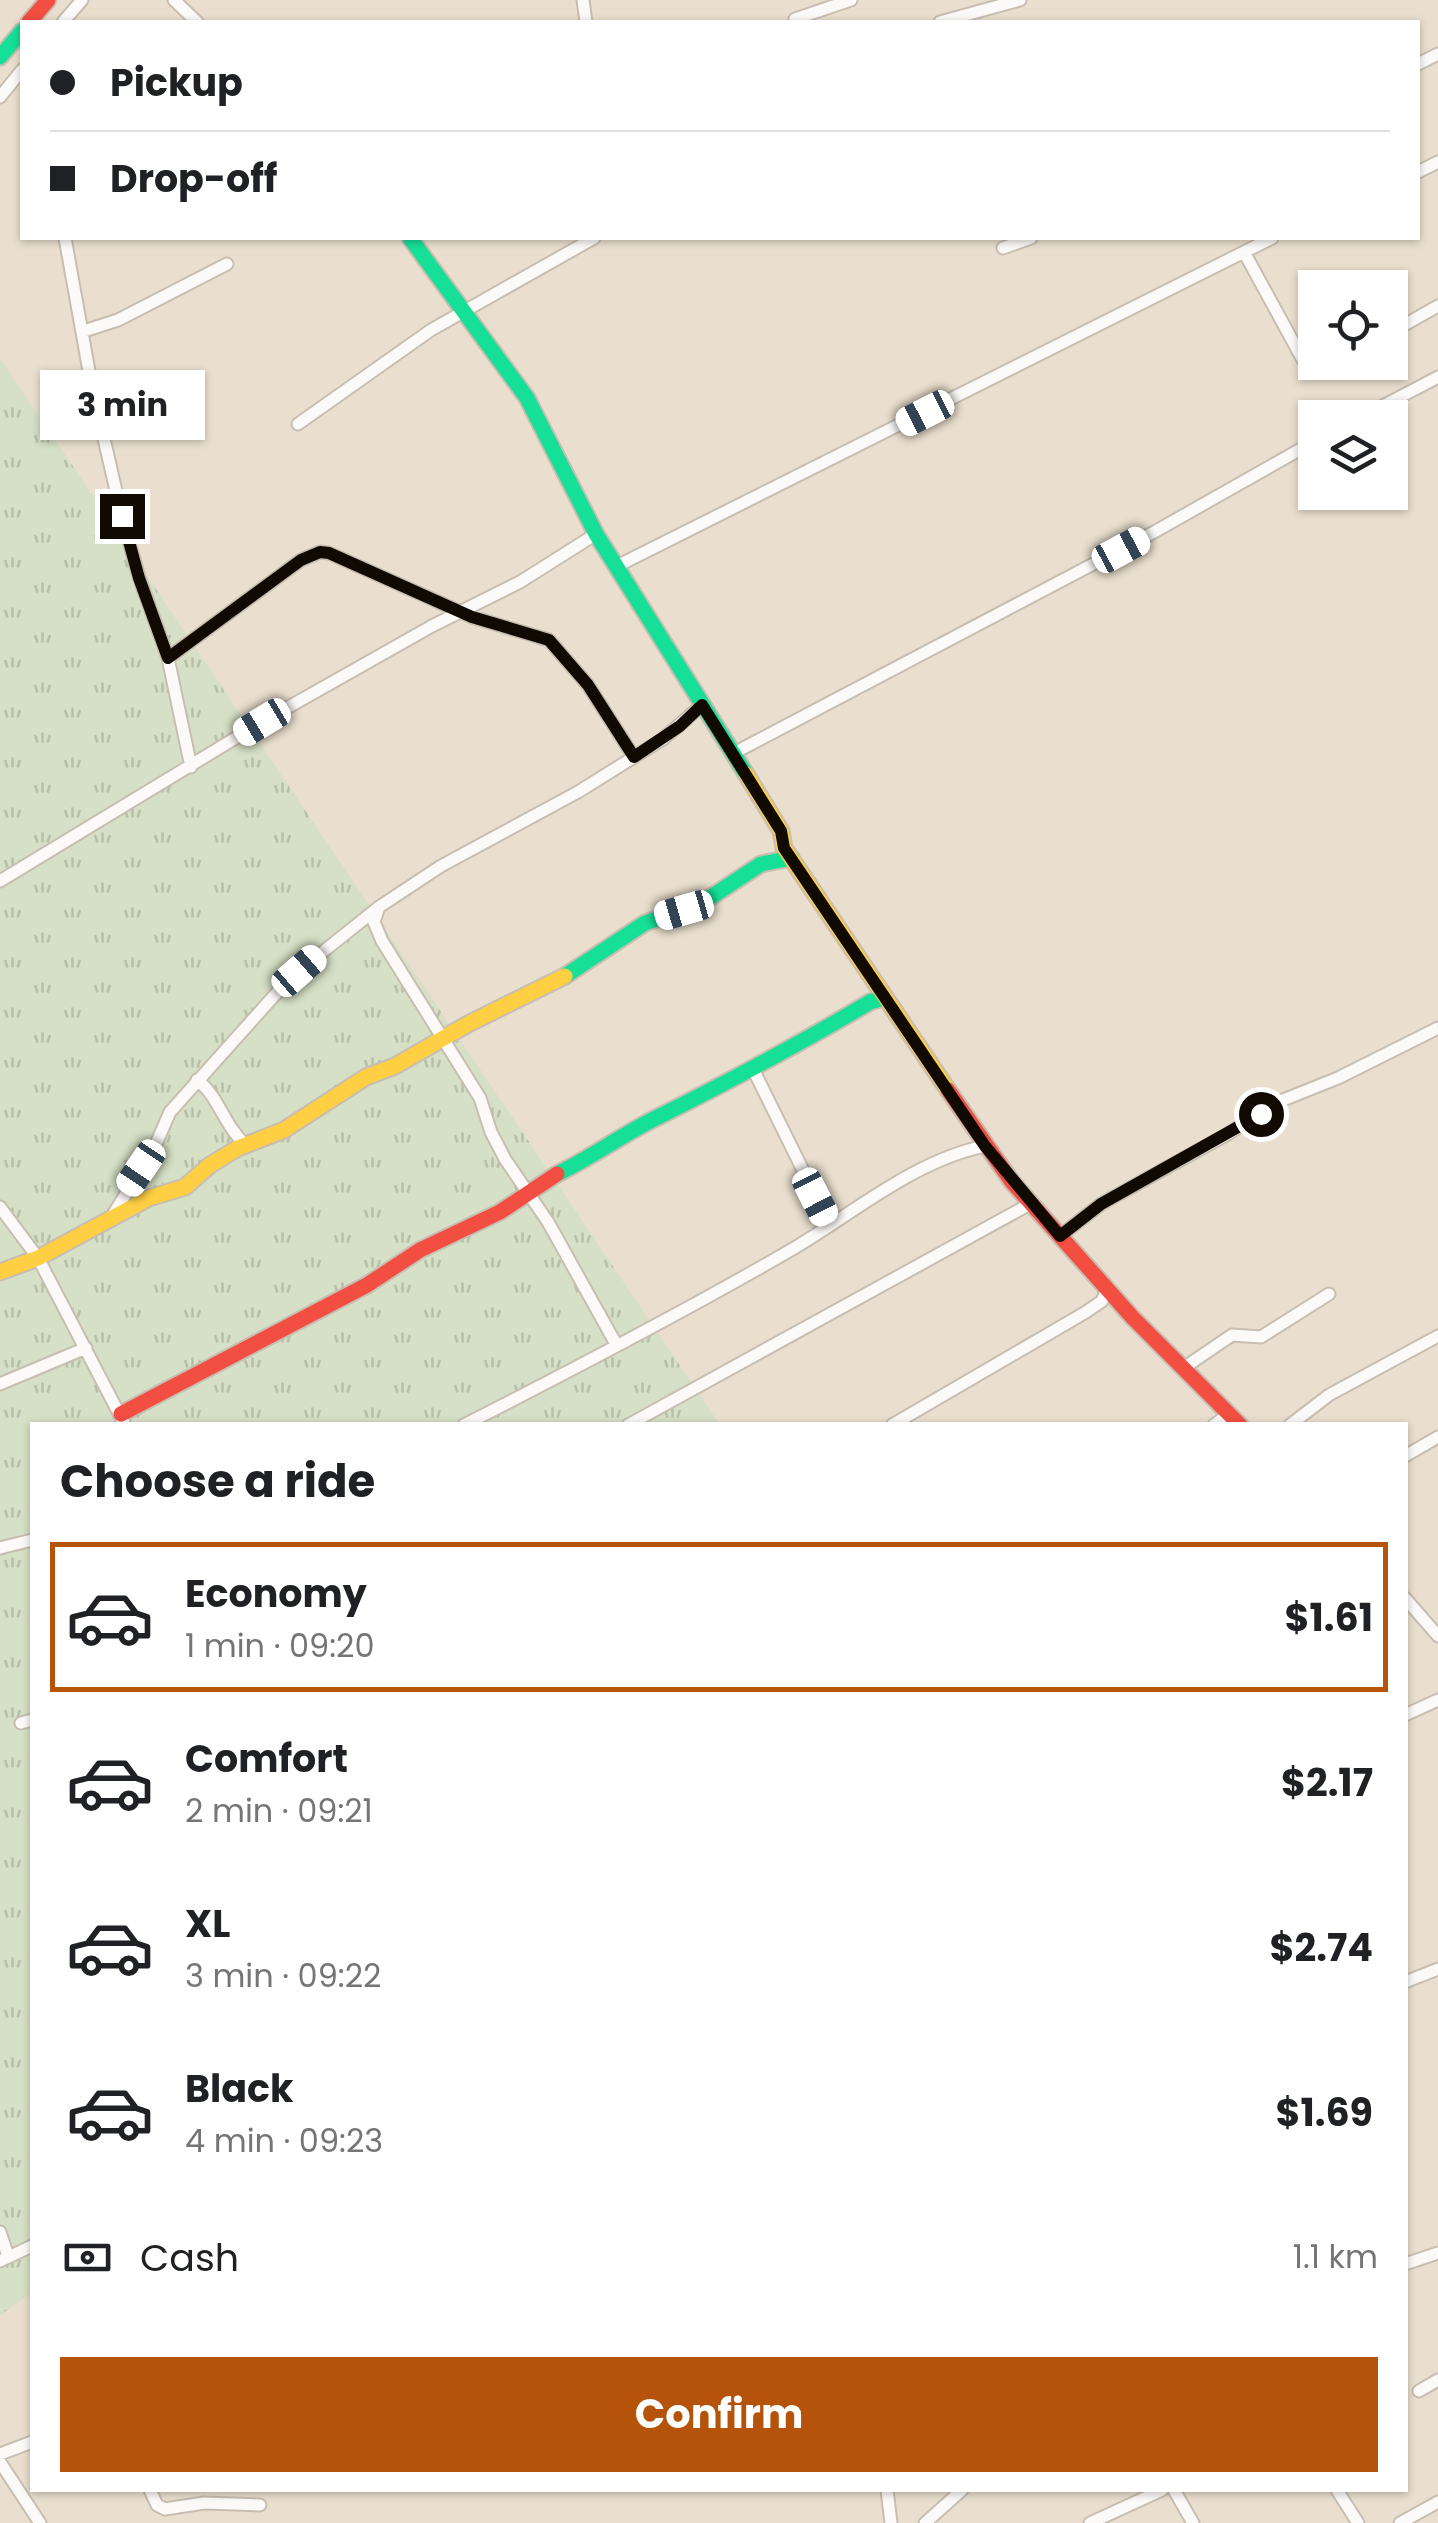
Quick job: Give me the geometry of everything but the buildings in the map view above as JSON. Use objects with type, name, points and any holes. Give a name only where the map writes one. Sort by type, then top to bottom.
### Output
[{"type":"main road","points":[[32,20],[48,0]]},
{"type":"main road","points":[[0,58],[20,33]]},
{"type":"main road","points":[[412,240],[527,398],[596,534],[781,831],[784,848],[985,1146],[1030,1204],[1108,1290],[1235,1420]]},
{"type":"main road","points":[[0,1272],[38,1258],[148,1198],[186,1187],[210,1165],[245,1144],[284,1130],[366,1077],[395,1066],[468,1024],[564,978],[644,923],[700,905],[760,864],[791,858]]},
{"type":"main road","points":[[123,1419],[217,1362],[355,1291],[420,1250],[500,1212],[548,1178],[612,1146],[650,1121],[754,1071],[883,998]]},
{"type":"street","points":[[65,20],[82,0]]},
{"type":"street","points":[[174,0],[195,20]]},
{"type":"street","points":[[795,19],[851,0]]},
{"type":"street","points":[[947,20],[1020,0]]},
{"type":"street","points":[[0,97],[20,75]]},
{"type":"street","points":[[65,240],[91,382],[122,516],[168,658],[191,767]]},
{"type":"street","points":[[298,424],[465,310],[590,240]]},
{"type":"street","points":[[1002,248],[1025,240]]},
{"type":"street","points":[[617,566],[1268,240]]},
{"type":"street","points":[[1244,252],[1298,349]]},
{"type":"street","points":[[84,331],[118,320],[227,264]]},
{"type":"street","points":[[1408,323],[1438,306]]},
{"type":"street","points":[[1394,400],[1438,377]]},
{"type":"street","points":[[734,753],[1156,531],[1298,451]]},
{"type":"street","points":[[0,881],[277,714],[520,582],[596,534]]},
{"type":"street","points":[[168,658],[301,560],[320,552],[329,553],[460,612],[549,640],[588,685],[634,757]]},
{"type":"street","points":[[112,1218],[155,1146],[170,1112],[290,978],[379,907],[441,866],[634,757],[680,726],[702,705]]},
{"type":"street","points":[[379,907],[374,918],[376,929],[480,1098],[497,1144],[616,1344]]},
{"type":"street","points":[[1060,1236],[1101,1204],[1278,1102],[1330,1082],[1438,1028]]},
{"type":"street","points":[[754,1071],[830,1225]]},
{"type":"street","points":[[196,1080],[208,1090],[245,1144]]},
{"type":"street","points":[[470,1422],[830,1225],[922,1170],[985,1146]]},
{"type":"street","points":[[633,1422],[1030,1204]]},
{"type":"street","points":[[0,1207],[38,1258],[123,1419]]},
{"type":"street","points":[[897,1422],[1099,1304],[1108,1290]]},
{"type":"street","points":[[1185,1367],[1232,1336],[1261,1337],[1329,1294]]},
{"type":"street","points":[[1294,1422],[1329,1394],[1438,1336]]},
{"type":"street","points":[[0,1384],[86,1348]]},
{"type":"street","points":[[1408,1454],[1438,1438]]},
{"type":"street","points":[[0,1548],[30,1540]]},
{"type":"street","points":[[1408,1600],[1432,1619],[1438,1636]]},
{"type":"street","points":[[1408,1713],[1438,1700]]},
{"type":"street","points":[[1408,1981],[1438,1969]]},
{"type":"street","points":[[0,2232],[4,2258],[30,2247]]},
{"type":"street","points":[[1408,2263],[1438,2253]]},
{"type":"street","points":[[1419,2391],[1438,2380]]},
{"type":"street","points":[[30,2443],[0,2458],[40,2523]]},
{"type":"street","points":[[151,2492],[165,2509],[204,2503],[260,2506]]},
{"type":"street","points":[[888,2492],[891,2523]]},
{"type":"street","points":[[925,2523],[960,2492]]},
{"type":"street","points":[[1090,2523],[1158,2492]]},
{"type":"street","points":[[1175,2492],[1193,2523]]},
{"type":"street","points":[[1338,2492],[1358,2523]]},
{"type":"street","points":[[1400,2523],[1438,2502]]},
{"type":"green space","points":[[0,358],[718,1422],[30,1422],[30,2294],[0,2315]]},
{"type":"traffic: fast","points":[[0,57],[20,33]]},
{"type":"traffic: fast","points":[[411,240],[527,398],[596,534],[746,774]]},
{"type":"traffic: fast","points":[[565,976],[645,923],[699,905],[761,864],[791,858]]},
{"type":"traffic: fast","points":[[557,1174],[883,998]]},
{"type":"traffic: slow","points":[[746,774],[781,831],[784,848],[948,1090]]},
{"type":"traffic: slow","points":[[0,1272],[38,1258],[149,1198],[185,1187],[238,1148],[284,1130],[366,1077],[395,1066],[565,976]]},
{"type":"traffic: jam","points":[[31,20],[48,0]]},
{"type":"traffic: jam","points":[[948,1090],[1012,1182],[1133,1318],[1237,1422]]},
{"type":"traffic: jam","points":[[121,1414],[367,1285],[420,1250],[500,1212],[557,1174]]},
{"type":"route","points":[[122,516],[168,658],[301,560],[320,552],[490,624],[549,640],[588,685],[634,757],[692,717],[702,705],[781,831],[784,848],[883,998],[985,1146],[1060,1236],[1101,1204],[1261,1114]]}]
